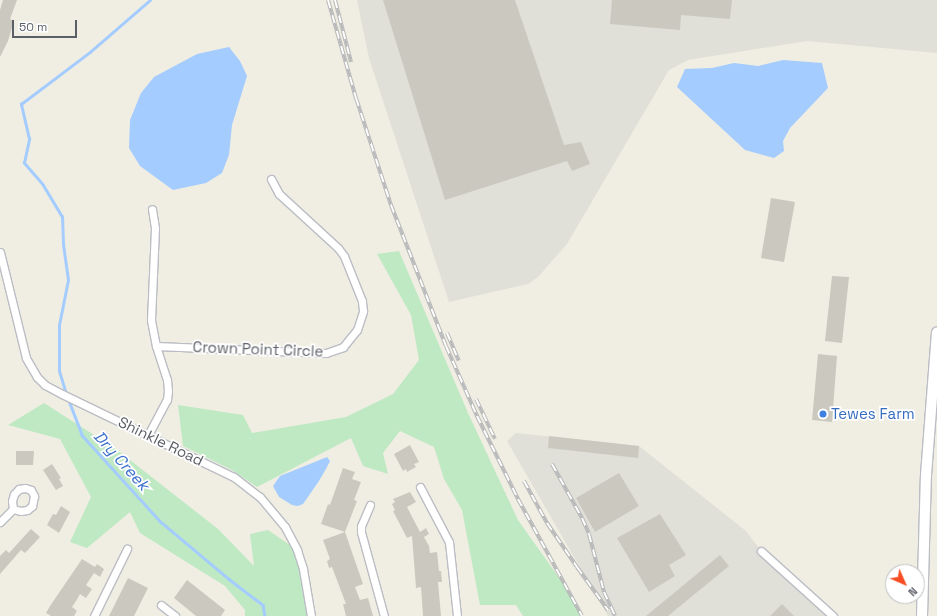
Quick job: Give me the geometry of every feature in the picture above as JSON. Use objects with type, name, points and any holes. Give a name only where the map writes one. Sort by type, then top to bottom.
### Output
[{"type":"main road","points":[[922,616],[926,475],[937,332]]},
{"type":"street","name":"Crown Point Circle","points":[[156,346],[326,354],[343,347],[357,330],[362,316],[362,301],[344,256],[338,248],[279,194],[271,179]]},
{"type":"street","points":[[148,435],[167,400],[168,390],[167,380],[156,346],[151,320],[155,228],[152,209]]},
{"type":"street","name":"Shinkle Road","points":[[0,252],[26,358],[37,377],[45,385],[62,394],[234,477],[246,485],[268,506],[285,528],[297,550],[303,569],[311,616]]},
{"type":"street","points":[[420,487],[448,542],[457,616]]},
{"type":"street","points":[[370,505],[361,526],[361,532],[384,616]]},
{"type":"street","points":[[0,522],[13,508]]},
{"type":"street","points":[[94,616],[127,550]]},
{"type":"street","points":[[761,551],[833,616]]},
{"type":"street","points":[[161,605],[175,616]]},
{"type":"shaded area","points":[[357,0],[937,0],[937,53],[807,41],[688,60],[669,70],[567,244],[538,277],[528,284],[449,302],[369,58]]},
{"type":"shaded area","points":[[516,433],[639,446],[746,531],[761,551],[833,616],[608,616],[507,441]]},
{"type":"green space","points":[[399,251],[468,413],[518,520],[567,589],[582,616],[523,616],[516,605],[480,605],[462,510],[444,479],[434,447],[400,431],[383,453],[388,474],[363,466],[351,438],[257,487],[232,470],[183,446],[178,405],[243,415],[252,433],[346,417],[393,394],[419,360],[411,315],[377,254]]},
{"type":"green space","points":[[44,403],[116,449],[218,529],[254,566],[250,534],[268,530],[297,550],[311,616],[245,616],[245,610],[225,586],[140,533],[130,512],[87,548],[70,542],[91,497],[60,439],[8,425]]},
{"type":"water","points":[[229,47],[240,61],[247,76],[232,125],[229,155],[222,173],[206,183],[173,190],[140,166],[129,148],[130,120],[141,93],[154,77],[197,54]]},
{"type":"water","points":[[783,60],[822,63],[828,88],[790,128],[783,141],[784,151],[774,158],[745,150],[677,87],[685,69],[712,68],[734,63],[758,66]]},
{"type":"water","points":[[327,457],[330,461],[327,467],[303,504],[298,506],[292,505],[279,497],[273,486],[280,476]]},
{"type":"building","points":[[3,0],[17,0],[10,19],[14,21],[8,41],[0,57],[0,10]]},
{"type":"building","points":[[383,0],[515,0],[564,145],[581,142],[590,164],[572,171],[567,161],[445,200]]},
{"type":"building","points":[[612,0],[732,0],[730,19],[681,15],[680,30],[610,24]]},
{"type":"building","points":[[771,198],[795,202],[784,262],[761,258]]},
{"type":"building","points":[[832,276],[849,277],[842,343],[825,341]]},
{"type":"building","points":[[818,354],[837,356],[832,422],[812,420]]},
{"type":"building","points":[[549,436],[639,446],[638,458],[548,448]]},
{"type":"building","points":[[410,445],[419,462],[414,464],[416,467],[407,472],[406,469],[403,471],[394,454]]},
{"type":"building","points":[[16,451],[34,451],[33,465],[16,465]]},
{"type":"building","points":[[52,464],[61,478],[59,479],[63,486],[56,490],[43,470]]},
{"type":"building","points":[[343,468],[355,472],[352,479],[361,482],[354,500],[357,501],[345,532],[321,524],[328,504],[330,505]]},
{"type":"building","points":[[619,473],[639,506],[595,532],[576,498]]},
{"type":"building","points":[[410,492],[416,502],[407,507],[420,532],[426,528],[429,534],[424,537],[429,546],[430,553],[437,552],[442,582],[438,582],[441,616],[423,616],[421,587],[416,588],[412,536],[407,538],[393,511],[395,510],[392,504],[395,502],[393,499]]},
{"type":"building","points":[[61,506],[70,512],[59,533],[47,525],[53,514],[56,515]]},
{"type":"building","points":[[660,514],[686,555],[669,565],[675,576],[649,592],[617,538]]},
{"type":"building","points":[[31,529],[40,537],[25,553],[21,550],[0,574],[0,556],[6,550],[9,553]]},
{"type":"building","points":[[345,532],[363,584],[355,587],[360,600],[368,598],[373,616],[346,616],[343,604],[346,604],[332,567],[329,568],[327,561],[330,559],[323,540]]},
{"type":"building","points":[[720,555],[729,566],[668,616],[646,616]]},
{"type":"building","points":[[82,559],[95,567],[97,564],[104,569],[100,577],[94,573],[86,585],[92,589],[86,598],[80,594],[72,607],[77,611],[74,616],[51,616],[46,613],[50,606]]},
{"type":"building","points":[[128,578],[148,588],[134,616],[109,616]]},
{"type":"building","points":[[187,580],[225,610],[221,616],[196,616],[174,598]]},
{"type":"building","points":[[782,604],[794,616],[770,616]]},
{"type":"waterway","name":"Dry Creek","points":[[66,394],[59,371],[59,325],[68,280],[63,244],[62,217],[43,185],[24,163],[29,139],[21,104],[90,52],[150,0]]},
{"type":"waterway","name":"Dry Creek","points":[[68,398],[82,435],[161,522],[229,579],[263,605],[265,616]]},
{"type":"railway","points":[[328,0],[356,98],[391,205],[446,346],[477,416],[518,499],[582,616]]},
{"type":"railway","points":[[335,0],[351,62]]},
{"type":"railway","points":[[447,333],[459,361]]},
{"type":"railway","points":[[476,399],[495,439]]},
{"type":"railway","points":[[552,464],[582,518],[589,534],[604,592],[615,616]]},
{"type":"railway","points":[[524,481],[547,523],[608,610]]},
{"type":"place","name":"Tewes Farm","points":[[823,414]]}]
